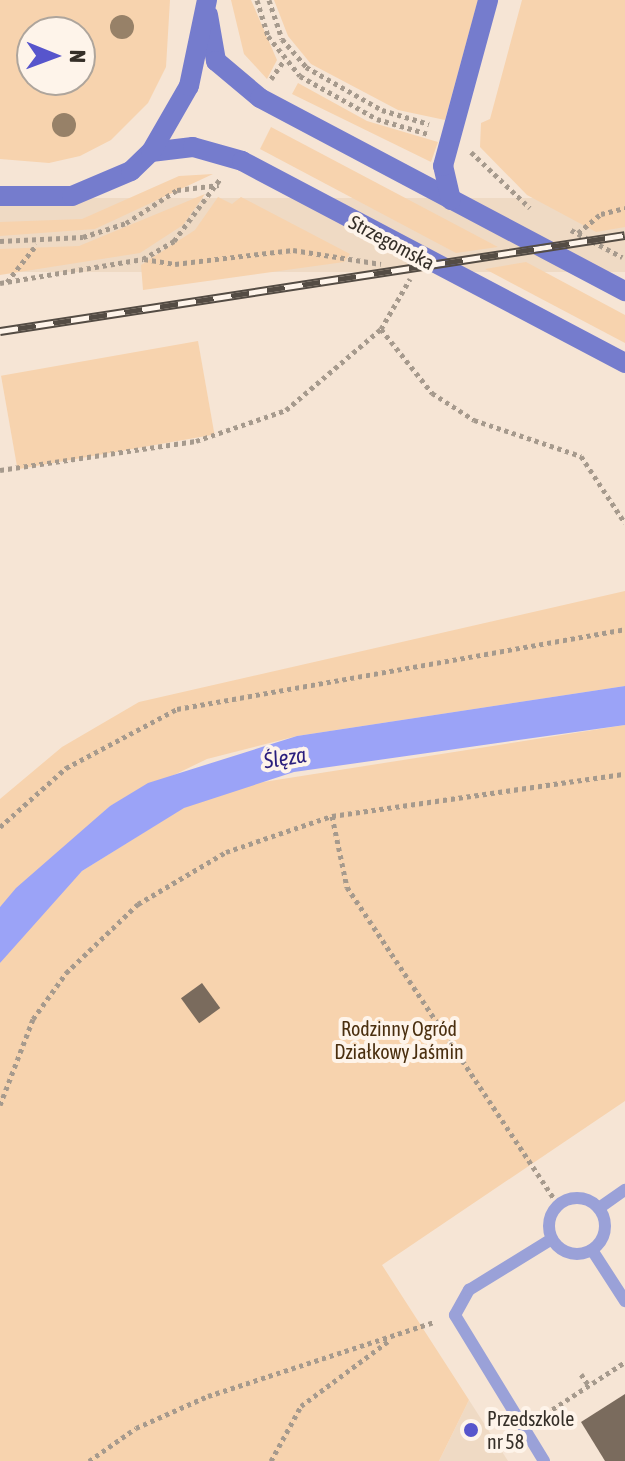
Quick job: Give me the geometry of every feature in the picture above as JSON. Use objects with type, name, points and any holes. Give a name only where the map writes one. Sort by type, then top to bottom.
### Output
[{"type":"main road","points":[[451,200],[443,166],[488,0]]},
{"type":"main road","points":[[207,7],[211,49],[231,79],[625,291]]},
{"type":"main road","points":[[0,196],[72,196],[114,180],[151,152],[189,86],[207,7]]},
{"type":"main road","name":"Strzegomska","points":[[151,152],[193,147],[242,161],[625,363]]},
{"type":"lane","points":[[599,1208],[625,1190]]},
{"type":"lane","points":[[579,1197],[599,1208],[606,1228],[592,1250],[575,1254],[552,1239],[549,1223],[558,1204],[579,1197]]},
{"type":"lane","points":[[544,1461],[455,1315],[469,1290],[552,1239]]},
{"type":"lane","points":[[592,1250],[625,1301]]},
{"type":"path","points":[[257,0],[288,59],[313,86],[377,119],[439,137]]},
{"type":"path","points":[[269,0],[288,59],[382,110],[443,127]]},
{"type":"path","points":[[471,152],[539,213]]},
{"type":"path","points":[[0,241],[37,243],[112,229],[177,190],[219,185],[234,177]]},
{"type":"path","points":[[143,259],[174,241],[219,185]]},
{"type":"path","points":[[578,233],[601,214],[625,208]]},
{"type":"path","points":[[565,227],[625,259]]},
{"type":"path","points":[[3,282],[37,243]]},
{"type":"path","points":[[3,282],[143,259],[175,264],[293,250],[384,263]]},
{"type":"path","points":[[0,470],[225,435],[286,410],[381,329],[410,278]]},
{"type":"path","points":[[381,329],[432,393],[474,420],[581,456],[625,523]]},
{"type":"path","points":[[0,827],[66,768],[177,709],[624,628]]},
{"type":"path","points":[[0,1105],[33,1019],[111,925],[226,852],[332,816],[625,774]]},
{"type":"path","points":[[332,816],[347,887],[558,1204]]},
{"type":"path","points":[[89,1461],[136,1428],[208,1396],[455,1315]]},
{"type":"path","points":[[271,1461],[301,1406],[394,1337]]},
{"type":"path","points":[[524,1428],[625,1362]]},
{"type":"path","points":[[581,1374],[589,1386]]},
{"type":"shaded area","points":[[0,198],[625,198],[625,272],[0,272]]},
{"type":"shaded area","name":"Przedszkole nr 58","points":[[469,1400],[508,1461],[439,1461]]},
{"type":"green space","points":[[0,0],[170,0],[166,67],[148,103],[111,140],[80,156],[49,163],[0,159]]},
{"type":"green space","points":[[231,0],[251,0],[277,60],[267,79],[244,54]]},
{"type":"green space","points":[[274,0],[478,0],[445,120],[398,110],[311,64],[288,36]]},
{"type":"green space","points":[[522,0],[625,0],[625,227],[596,232],[527,195],[480,147],[481,123],[490,119]]},
{"type":"green space","points":[[298,83],[367,121],[438,142],[431,162],[292,94]]},
{"type":"green space","points":[[271,127],[498,247],[456,253],[260,149]]},
{"type":"green space","points":[[213,174],[95,229],[0,236],[0,222],[82,219],[179,176]]},
{"type":"green space","points":[[205,194],[183,225],[140,253],[0,275],[0,249],[79,246]]},
{"type":"green space","points":[[218,197],[232,204],[241,197],[350,254],[344,262],[143,290],[141,265],[195,230]]},
{"type":"green space","points":[[526,262],[625,315],[625,343],[485,269]]},
{"type":"green space","points":[[198,341],[214,435],[18,469],[1,376]]},
{"type":"green space","points":[[625,591],[625,686],[297,736],[207,759],[110,806],[0,907],[0,799],[62,747],[139,702]]},
{"type":"green space","name":"Rodzinny Ogród Działkowy Jaśmin","points":[[625,725],[625,1101],[382,1265],[469,1400],[439,1461],[0,1461],[0,963],[32,920],[82,871],[183,808],[238,786]]},
{"type":"water","name":"Ślęza","points":[[625,686],[625,725],[294,772],[184,808],[82,871],[0,963],[0,907],[16,888],[110,806],[148,783],[297,736]]},
{"type":"building","points":[[202,983],[220,1008],[199,1023],[181,998]]},
{"type":"building","points":[[625,1394],[625,1461],[605,1461],[581,1422]]},
{"type":"railway","points":[[0,331],[625,235]]},
{"type":"place","name":"Przedszkole nr 58","points":[[471,1430]]}]
